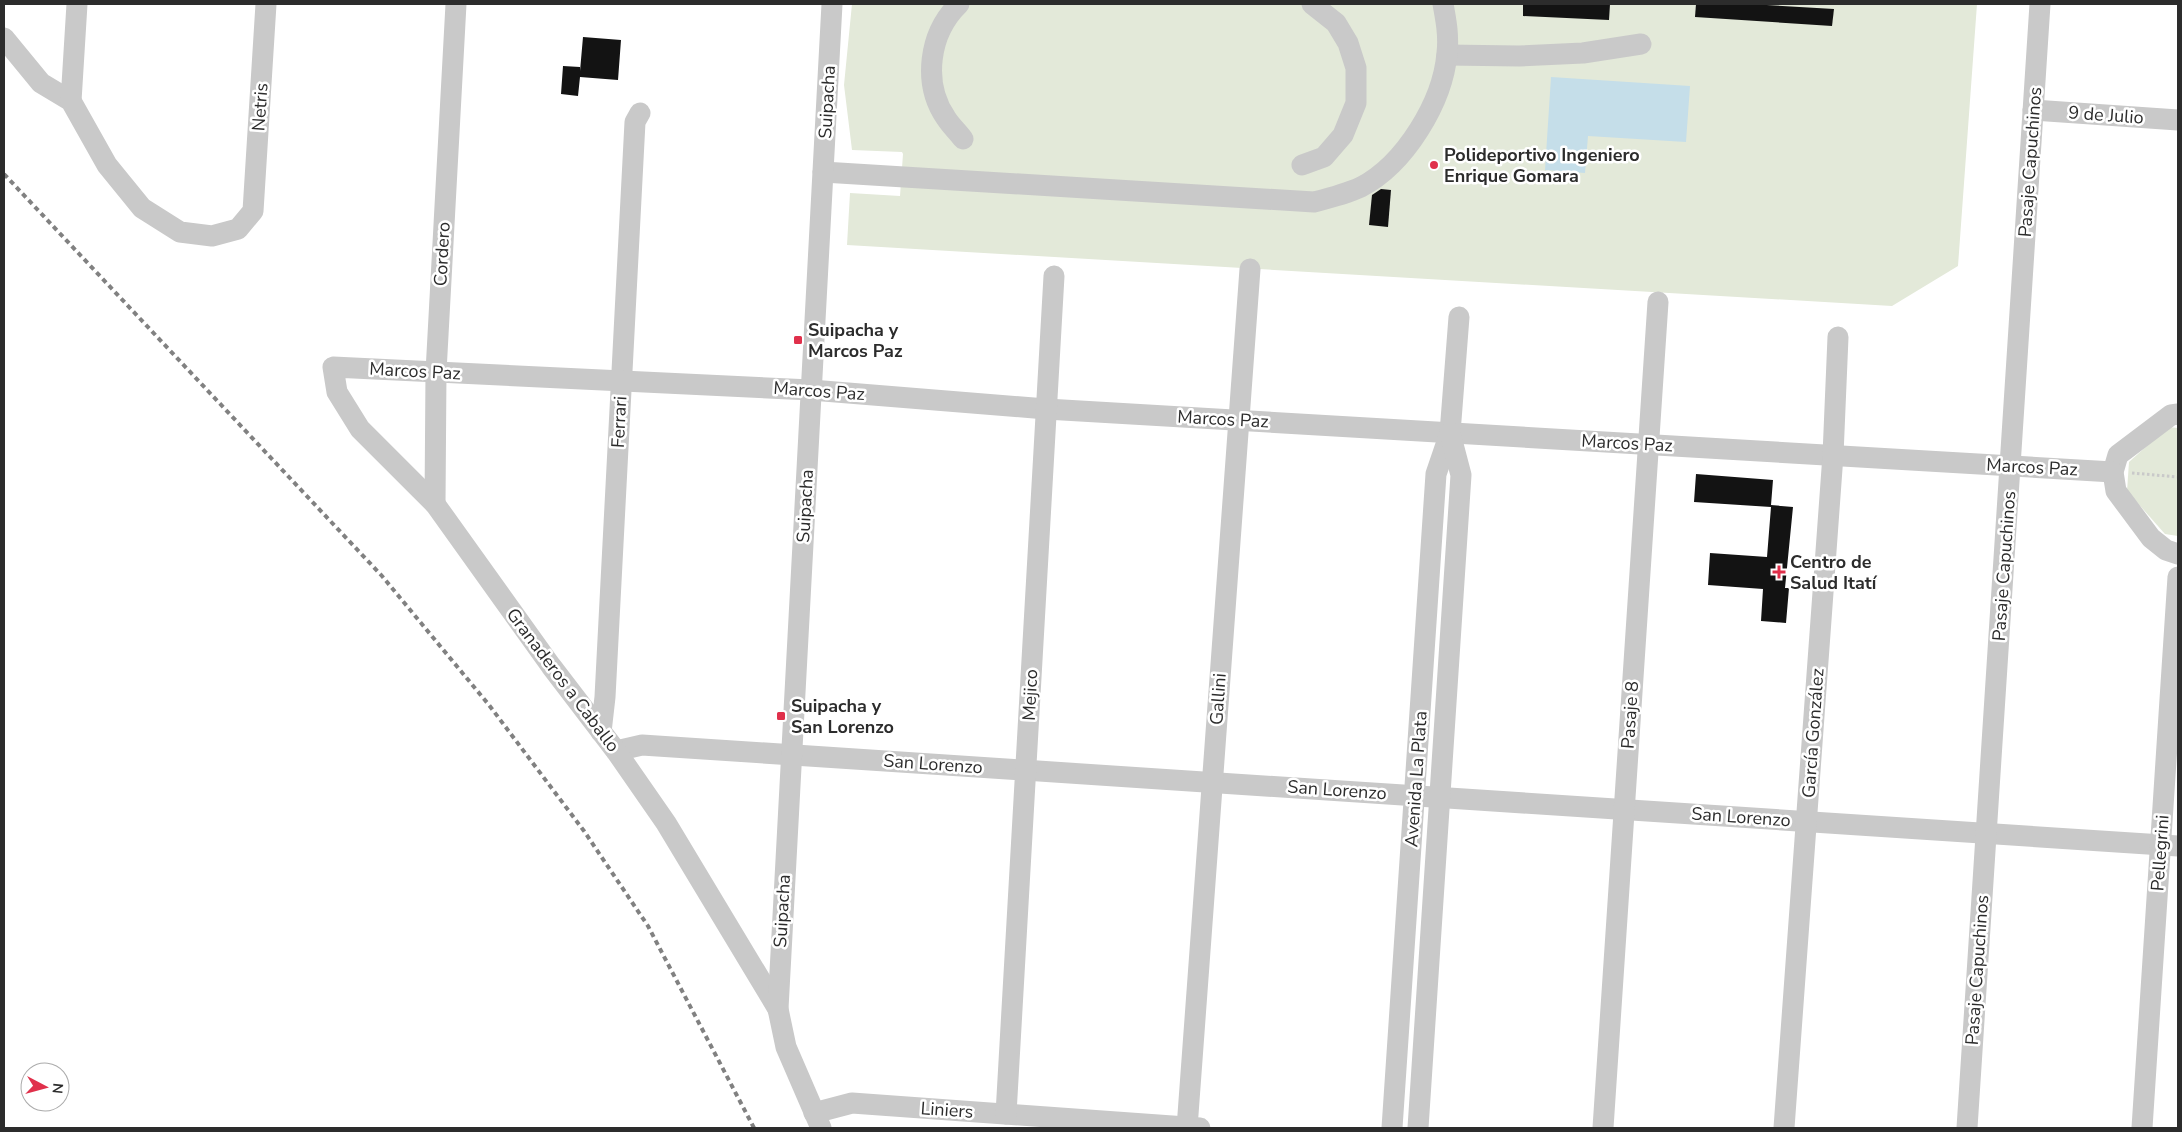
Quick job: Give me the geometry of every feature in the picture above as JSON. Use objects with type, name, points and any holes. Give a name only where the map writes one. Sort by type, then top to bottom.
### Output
[{"type":"street","points":[[4,38],[41,83],[71,101],[78,4]]},
{"type":"street","name":"Netris","points":[[71,101],[107,165],[142,208],[180,232],[212,236],[238,229],[253,211],[266,4]]},
{"type":"street","name":"Cordero","points":[[435,504],[436,372],[456,4]]},
{"type":"street","name":"Suipacha","points":[[778,1009],[832,4]]},
{"type":"street","points":[[958,4],[949,13],[936,38],[931,65],[934,92],[945,118],[964,139]]},
{"type":"street","points":[[1302,165],[1324,157],[1343,135],[1356,104],[1356,68],[1348,43],[1336,22],[1312,4]]},
{"type":"street","points":[[823,172],[1314,202],[1338,196],[1362,186],[1393,164],[1415,136],[1432,106],[1447,55],[1448,32],[1443,4]]},
{"type":"street","name":"Pasaje Capuchinos","points":[[1967,1128],[2040,4]]},
{"type":"street","points":[[1447,55],[1518,56],[1584,53],[1641,44]]},
{"type":"street","name":"9 de Julio","points":[[2033,110],[2178,120]]},
{"type":"street","name":"Ferrari","points":[[601,732],[605,697],[635,122],[640,113]]},
{"type":"street","name":"Gallini","points":[[1192,1128],[1212,782],[1250,269]]},
{"type":"street","name":"Mejico","points":[[1006,1114],[1054,276]]},
{"type":"street","name":"Pasaje 8","points":[[1603,1128],[1658,302]]},
{"type":"street","name":"Avenida La Plata","points":[[1392,1128],[1436,474],[1450,433],[1459,317]]},
{"type":"street","name":"García González","points":[[1784,1128],[1833,456],[1838,337]]},
{"type":"street","name":"Marcos Paz","points":[[333,367],[811,390],[1046,409],[2113,472]]},
{"type":"street","name":"Granaderos a Caballo","points":[[333,367],[337,392],[360,429],[435,504],[551,666],[616,751],[666,823],[778,1009]]},
{"type":"street","points":[[2178,414],[2171,415],[2118,455],[2113,472],[2116,491],[2151,538],[2166,550],[2178,554]]},
{"type":"street","name":"Avenida La Plata","points":[[1418,1128],[1461,475],[1450,433]]},
{"type":"street","name":"Pellegrini","points":[[2142,1128],[2170,845],[2178,577]]},
{"type":"street","name":"San Lorenzo","points":[[616,751],[642,745],[2170,845]]},
{"type":"street","points":[[778,1009],[786,1047],[818,1121]]},
{"type":"street","name":"Liniers","points":[[818,1121],[852,1103],[1192,1128]]},
{"type":"path","points":[[2113,472],[2178,477]]},
{"type":"green space","name":"Polideportivo Ingeniero Enrique Gomara","points":[[852,4],[1977,4],[1958,266],[1892,306],[847,245],[850,193],[900,196],[903,154],[902,152],[852,150],[844,85]]},
{"type":"green space","points":[[2168,427],[2178,428],[2178,536],[2165,534],[2127,491],[2129,462]]},
{"type":"water","points":[[1551,77],[1690,86],[1686,142],[1588,136],[1585,173],[1545,170]]},
{"type":"building","points":[[1523,4],[1610,4],[1609,20],[1523,16]]},
{"type":"building","points":[[1696,4],[1749,4],[1834,9],[1832,26],[1695,17]]},
{"type":"building","points":[[583,37],[621,40],[618,80],[580,77],[578,96],[561,94],[563,66],[580,67],[580,71]]},
{"type":"building","points":[[1381,189],[1391,190],[1388,227],[1369,225],[1372,195]]},
{"type":"building","points":[[1696,474],[1773,480],[1771,505],[1793,507],[1785,588],[1789,588],[1786,623],[1761,621],[1763,589],[1708,585],[1710,553],[1767,557],[1771,507],[1694,502]]},
{"type":"railway","points":[[4,174],[382,576],[489,705],[584,831],[648,926],[754,1128]]},
{"type":"place","name":"Polideportivo Ingeniero Enrique Gomara","points":[[1434,165]]},
{"type":"place","name":"Suipacha y Marcos Paz","points":[[798,340]]},
{"type":"place","name":"Centro de Salud Itatí","points":[[1779,572]]},
{"type":"place","name":"Suipacha y San Lorenzo","points":[[781,716]]}]
